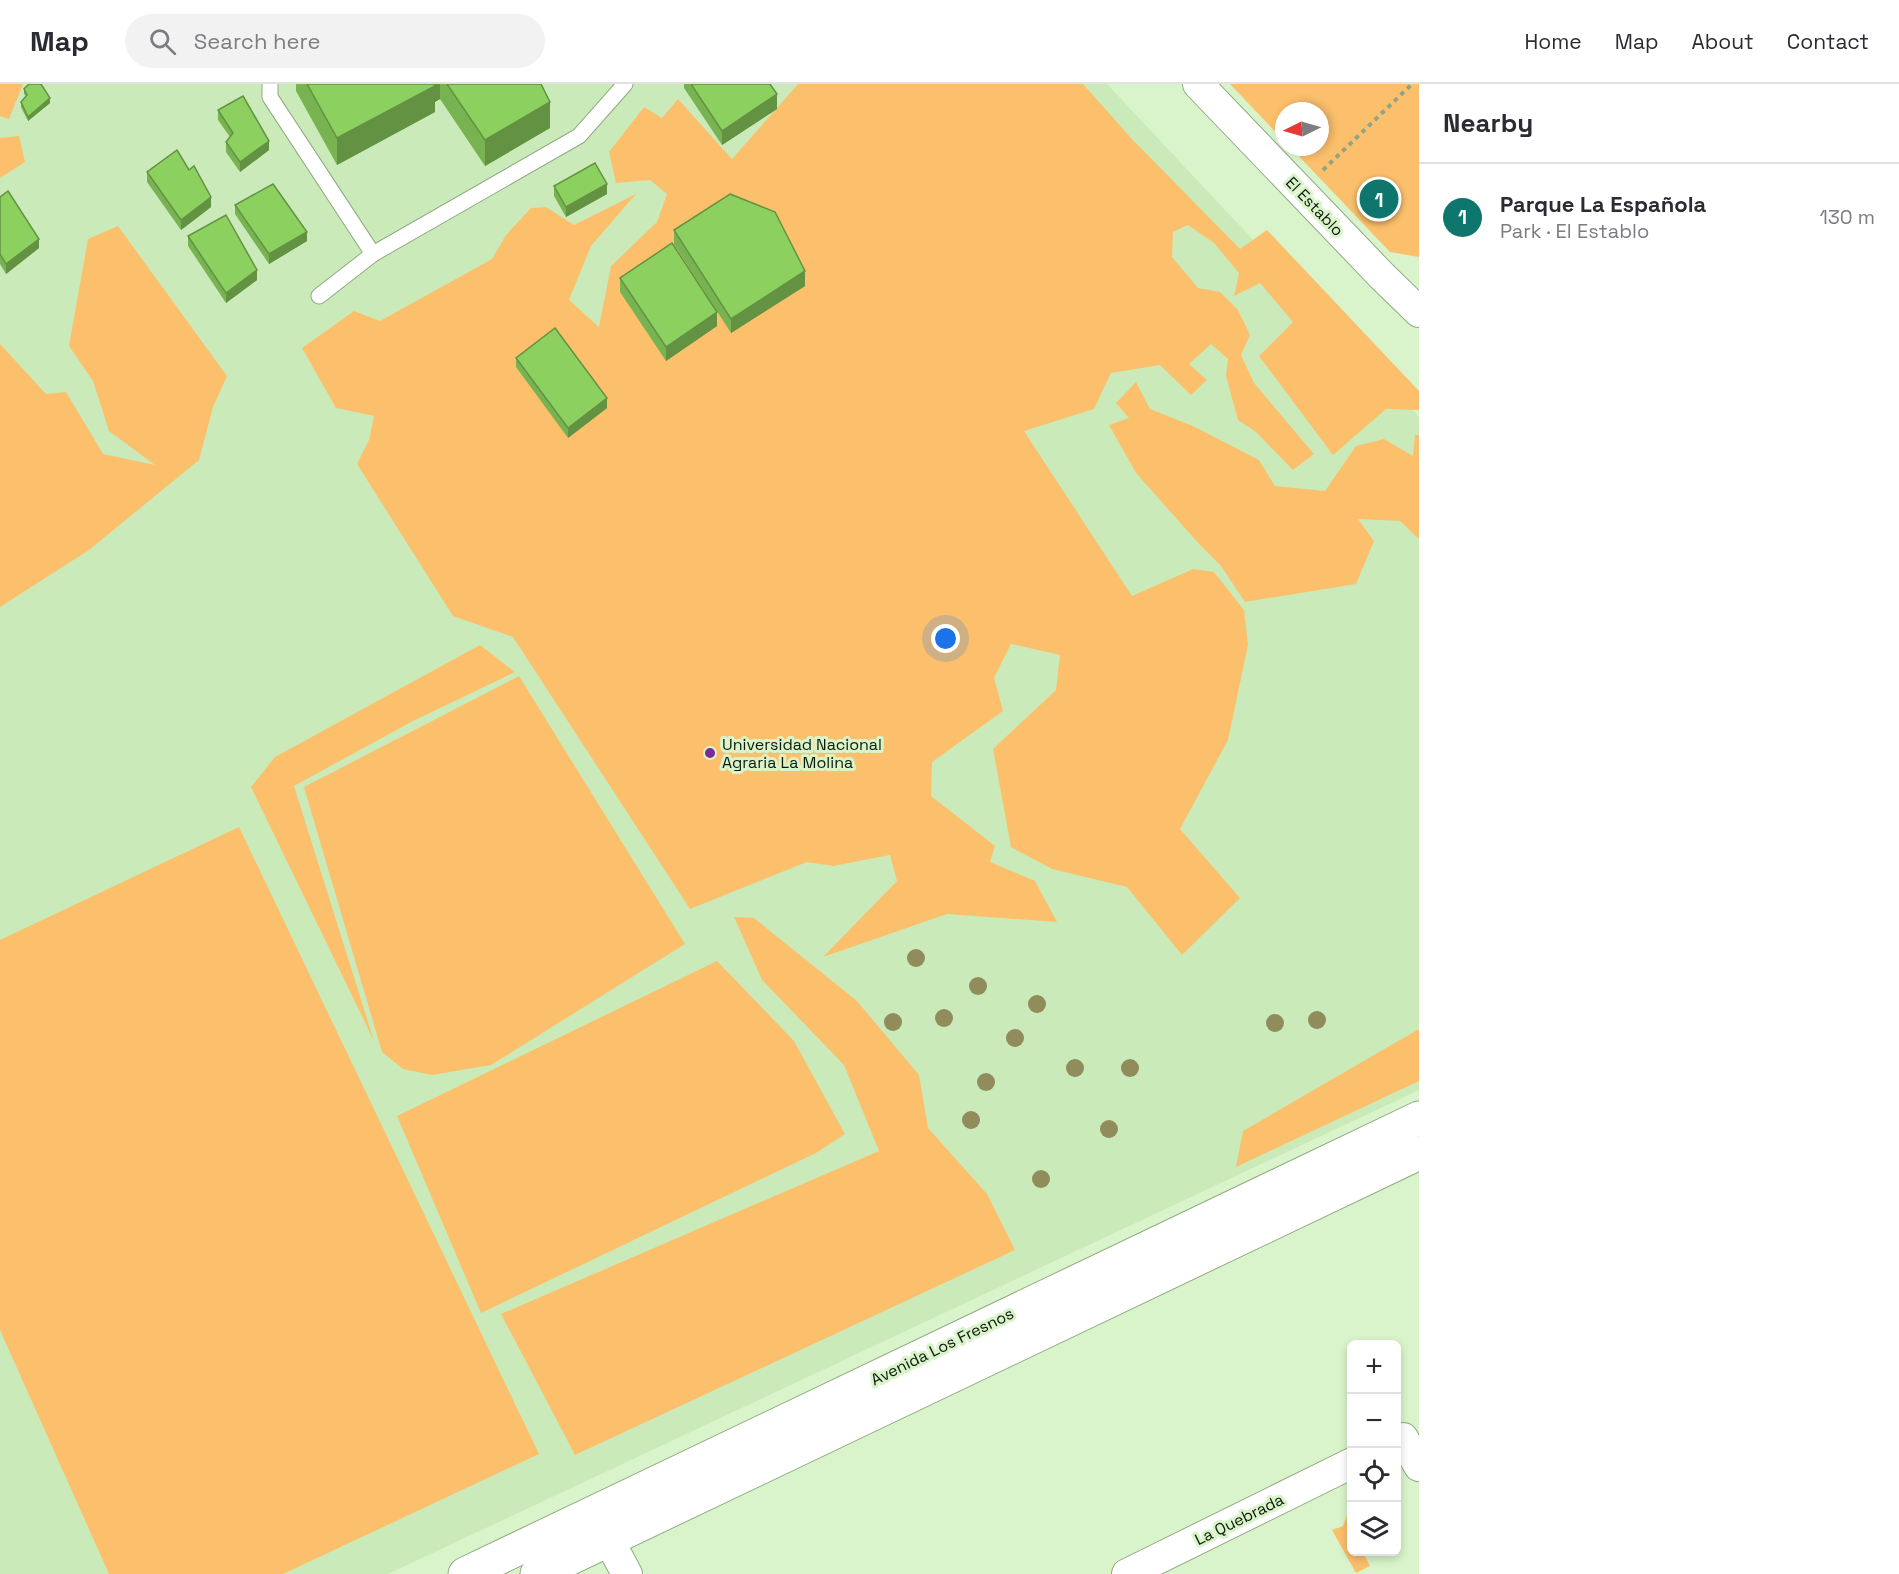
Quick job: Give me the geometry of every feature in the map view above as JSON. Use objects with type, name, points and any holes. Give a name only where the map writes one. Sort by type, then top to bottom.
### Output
[{"type":"main road","name":"Avenida Los Fresnos","points":[[465,1574],[1419,1118]]},
{"type":"main road","name":"Avenida Los Fresnos","points":[[537,1574],[1419,1153]]},
{"type":"street","name":"El Establo","points":[[1198,84],[1419,312]]},
{"type":"street","points":[[1382,276],[1419,279]]},
{"type":"street","points":[[1406,1436],[1419,1466]]},
{"type":"street","name":"La Quebrada","points":[[1127,1574],[1347,1465]]},
{"type":"street","points":[[593,1512],[627,1574]]},
{"type":"lane","points":[[270,84],[270,97],[373,254]]},
{"type":"lane","points":[[319,296],[373,254],[579,136],[625,84]]},
{"type":"path","points":[[1300,191],[1412,84]]},
{"type":"shaded area","name":"Universidad Nacional Agraria La Molina","points":[[0,84],[1107,84],[1419,417],[1419,1090],[388,1574],[0,1574]]},
{"type":"shaded area","points":[[0,84],[23,84],[9,119],[0,116]]},
{"type":"shaded area","points":[[798,84],[1083,84],[1132,139],[1240,249],[1267,230],[1419,391],[1419,410],[1386,409],[1333,455],[1259,356],[1293,322],[1260,283],[1234,296],[1239,273],[1214,243],[1188,225],[1173,232],[1172,257],[1198,288],[1220,292],[1238,310],[1250,335],[1241,355],[1254,383],[1314,454],[1293,470],[1256,432],[1238,420],[1226,376],[1228,359],[1211,344],[1189,364],[1207,380],[1191,395],[1160,365],[1111,373],[1094,409],[1024,431],[1132,596],[1193,569],[1214,572],[1244,610],[1248,645],[1228,740],[1180,829],[1240,898],[1182,955],[1127,887],[1052,869],[1011,847],[993,749],[1056,690],[1060,655],[1011,644],[994,678],[1003,711],[932,762],[931,796],[995,846],[990,862],[1035,881],[1057,922],[947,914],[823,957],[897,881],[890,855],[833,866],[807,862],[690,909],[513,637],[453,616],[357,464],[369,440],[374,416],[336,408],[302,348],[354,311],[380,321],[492,259],[506,235],[531,208],[546,207],[574,225],[636,194],[591,246],[569,300],[599,327],[611,266],[657,222],[667,194],[650,180],[616,183],[609,152],[644,107],[662,118],[678,99],[732,159]]},
{"type":"shaded area","points":[[1230,84],[1419,84],[1419,257],[1390,252],[1299,156],[1329,156],[1329,102],[1275,102],[1275,132]]},
{"type":"shaded area","points":[[19,136],[25,162],[0,178],[0,138]]},
{"type":"shaded area","points":[[118,226],[227,376],[213,407],[199,460],[89,550],[0,607],[0,344],[46,394],[66,392],[103,454],[155,465],[109,431],[93,381],[69,346],[88,239]]},
{"type":"shaded area","points":[[1136,382],[1150,409],[1193,426],[1259,460],[1275,486],[1325,491],[1356,446],[1384,439],[1413,456],[1415,435],[1419,435],[1419,539],[1400,521],[1358,519],[1374,541],[1356,584],[1245,602],[1221,566],[1136,473],[1109,425],[1129,418],[1116,403]]},
{"type":"shaded area","points":[[480,645],[515,672],[413,721],[294,786],[374,1041],[251,787],[275,757]]},
{"type":"shaded area","points":[[519,676],[685,944],[491,1065],[432,1075],[403,1069],[382,1052],[304,787]]},
{"type":"shaded area","points":[[239,827],[539,1454],[283,1574],[109,1574],[0,1330],[0,940]]},
{"type":"shaded area","points":[[734,917],[754,918],[857,1001],[919,1075],[928,1128],[987,1194],[1015,1250],[575,1455],[501,1314],[879,1151],[844,1065],[762,980]]},
{"type":"shaded area","points":[[717,961],[794,1041],[845,1134],[816,1153],[481,1313],[397,1116]]},
{"type":"shaded area","points":[[1419,1029],[1419,1081],[1236,1167],[1243,1131]]},
{"type":"shaded area","points":[[1347,1516],[1347,1556],[1365,1556],[1370,1566],[1356,1573],[1332,1530],[1343,1526]]},
{"type":"building","points":[[29,84],[41,84],[50,98],[28,117],[21,102],[27,95],[24,89]]},
{"type":"building","points":[[307,84],[434,84],[435,86],[337,138]]},
{"type":"building","points":[[447,84],[541,84],[550,102],[485,140]]},
{"type":"building","points":[[691,84],[770,84],[777,94],[722,131]]},
{"type":"building","points":[[243,96],[269,141],[240,162],[226,142],[233,133],[218,110]]},
{"type":"building","points":[[177,150],[189,170],[194,166],[211,197],[181,220],[147,172]]},
{"type":"building","points":[[595,163],[607,184],[566,207],[554,186]]},
{"type":"building","points":[[273,184],[307,232],[269,254],[235,205]]},
{"type":"building","points":[[8,191],[39,239],[6,264],[0,254],[0,197]]},
{"type":"building","points":[[730,194],[775,212],[805,271],[731,319],[674,230]]},
{"type":"building","points":[[226,215],[257,270],[226,293],[188,236]]},
{"type":"building","points":[[672,243],[717,312],[666,347],[620,278]]},
{"type":"building","points":[[555,328],[607,398],[568,428],[516,358]]},
{"type":"place","name":"Parque La Española","points":[[1379,199]]},
{"type":"place","name":"Universidad Nacional Agraria La Molina","points":[[710,753]]}]
